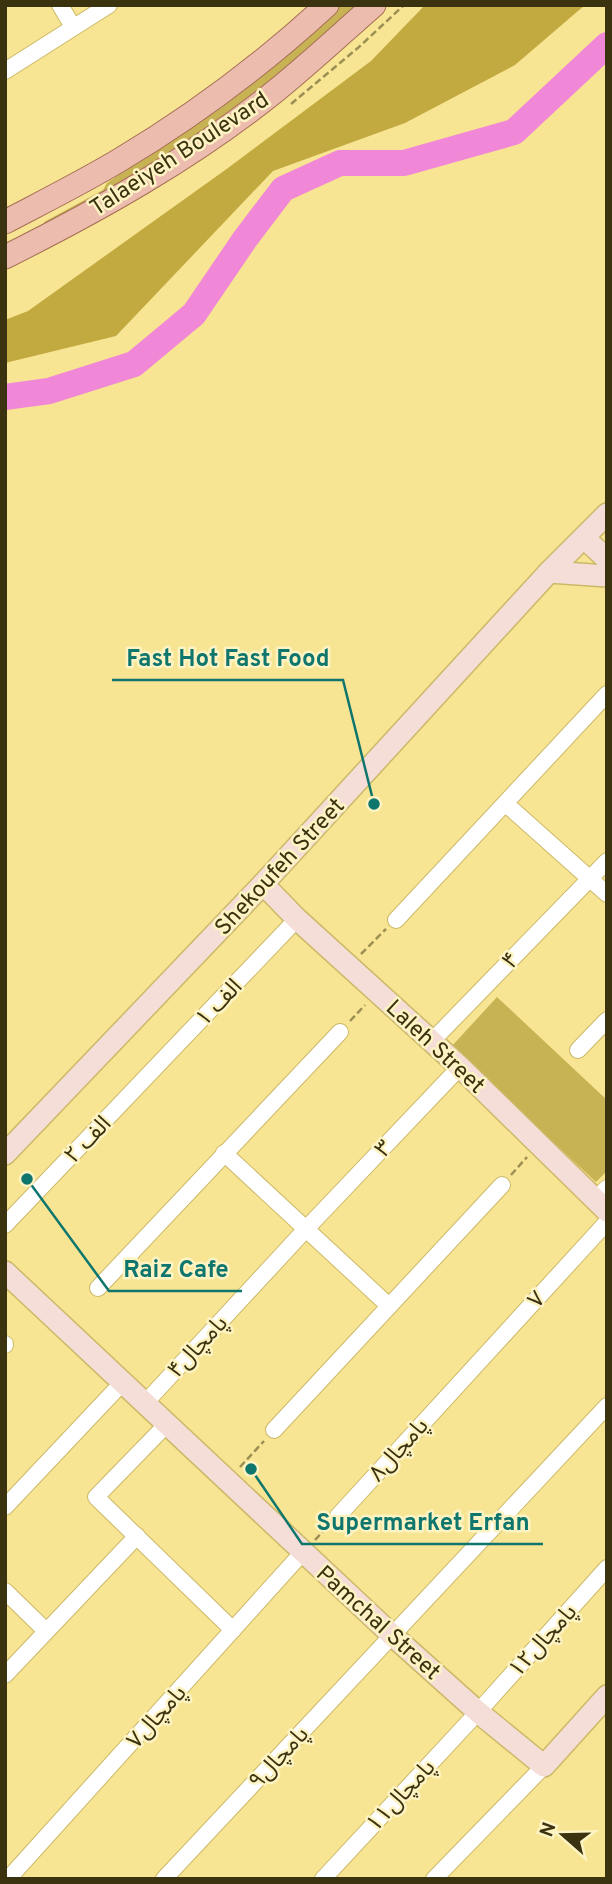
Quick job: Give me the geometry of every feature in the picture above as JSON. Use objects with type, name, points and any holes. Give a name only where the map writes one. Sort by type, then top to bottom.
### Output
[{"type":"main road","name":"Talaeiyeh Boulevard","points":[[7,221],[116,162],[181,121],[327,5]]},
{"type":"main road","name":"Talaeiyeh Boulevard","points":[[14,252],[134,188],[197,148],[273,93],[374,5]]},
{"type":"main road","points":[[7,221],[14,252]]},
{"type":"street","points":[[60,5],[73,27]]},
{"type":"street","points":[[5,71],[109,5]]},
{"type":"street","name":"Shekoufeh Street","points":[[5,1154],[263,884],[549,572],[607,514]]},
{"type":"street","points":[[584,538],[607,559]]},
{"type":"street","points":[[549,572],[607,576]]},
{"type":"street","points":[[396,920],[607,694]]},
{"type":"street","points":[[506,804],[607,894]]},
{"type":"street","points":[[590,879],[607,861]]},
{"type":"street","name":"۴","points":[[430,1042],[590,879]]},
{"type":"street","name":"Laleh Street","points":[[263,884],[297,919],[539,1144],[603,1199]]},
{"type":"street","name":"۱ الف","points":[[139,1084],[297,919]]},
{"type":"street","points":[[578,1050],[607,1020]]},
{"type":"street","points":[[98,1288],[340,1032]]},
{"type":"street","name":"۳","points":[[306,1229],[460,1068]]},
{"type":"street","name":"۲ الف","points":[[5,1225],[139,1084]]},
{"type":"street","points":[[224,1153],[389,1306]]},
{"type":"street","points":[[274,1430],[502,1185]]},
{"type":"street","name":"۷","points":[[465,1377],[607,1222]]},
{"type":"street","name":"پامچال۴","points":[[146,1402],[306,1229]]},
{"type":"street","name":"Pamchal Street","points":[[5,1272],[392,1635],[478,1712],[544,1766]]},
{"type":"street","name":"پامچال۸","points":[[338,1516],[465,1377]]},
{"type":"street","points":[[5,1507],[124,1381]]},
{"type":"street","name":"پامچال۹","points":[[164,1879],[607,1406]]},
{"type":"street","points":[[168,1423],[96,1497],[233,1630]]},
{"type":"street","points":[[5,1675],[136,1536]]},
{"type":"street","name":"پامچال۷","points":[[8,1879],[303,1552]]},
{"type":"street","name":"پامچال۱۲","points":[[478,1712],[607,1568]]},
{"type":"street","points":[[5,1591],[46,1631]]},
{"type":"street","points":[[434,1879],[544,1766],[607,1696]]},
{"type":"street","name":"پامچال۱۱","points":[[323,1879],[478,1712]]},
{"type":"path","points":[[349,966],[396,920]]},
{"type":"path","points":[[340,1032],[376,992]]},
{"type":"path","points":[[502,1185],[539,1144]]},
{"type":"path","points":[[228,1479],[274,1430]]},
{"type":"path","points":[[303,1552],[338,1516]]},
{"type":"shaded area","points":[[340,5],[362,5],[256,96],[208,131],[47,227],[44,222],[103,190],[107,183],[285,55]]},
{"type":"shaded area","points":[[425,5],[585,5],[515,65],[405,123],[273,171],[116,336],[5,363],[5,320],[28,311],[228,168],[371,61]]},
{"type":"shaded area","points":[[497,997],[607,1100],[607,1171],[596,1182],[451,1047]]},
{"type":"waterway","points":[[5,397],[49,391],[134,364],[194,314],[283,189],[340,163],[404,163],[514,132],[607,45]]},
{"type":"place","name":"Fast Hot Fast Food","points":[[374,804]]},
{"type":"place","name":"Raiz Cafe","points":[[27,1179]]},
{"type":"place","name":"Supermarket Erfan","points":[[251,1469]]}]
